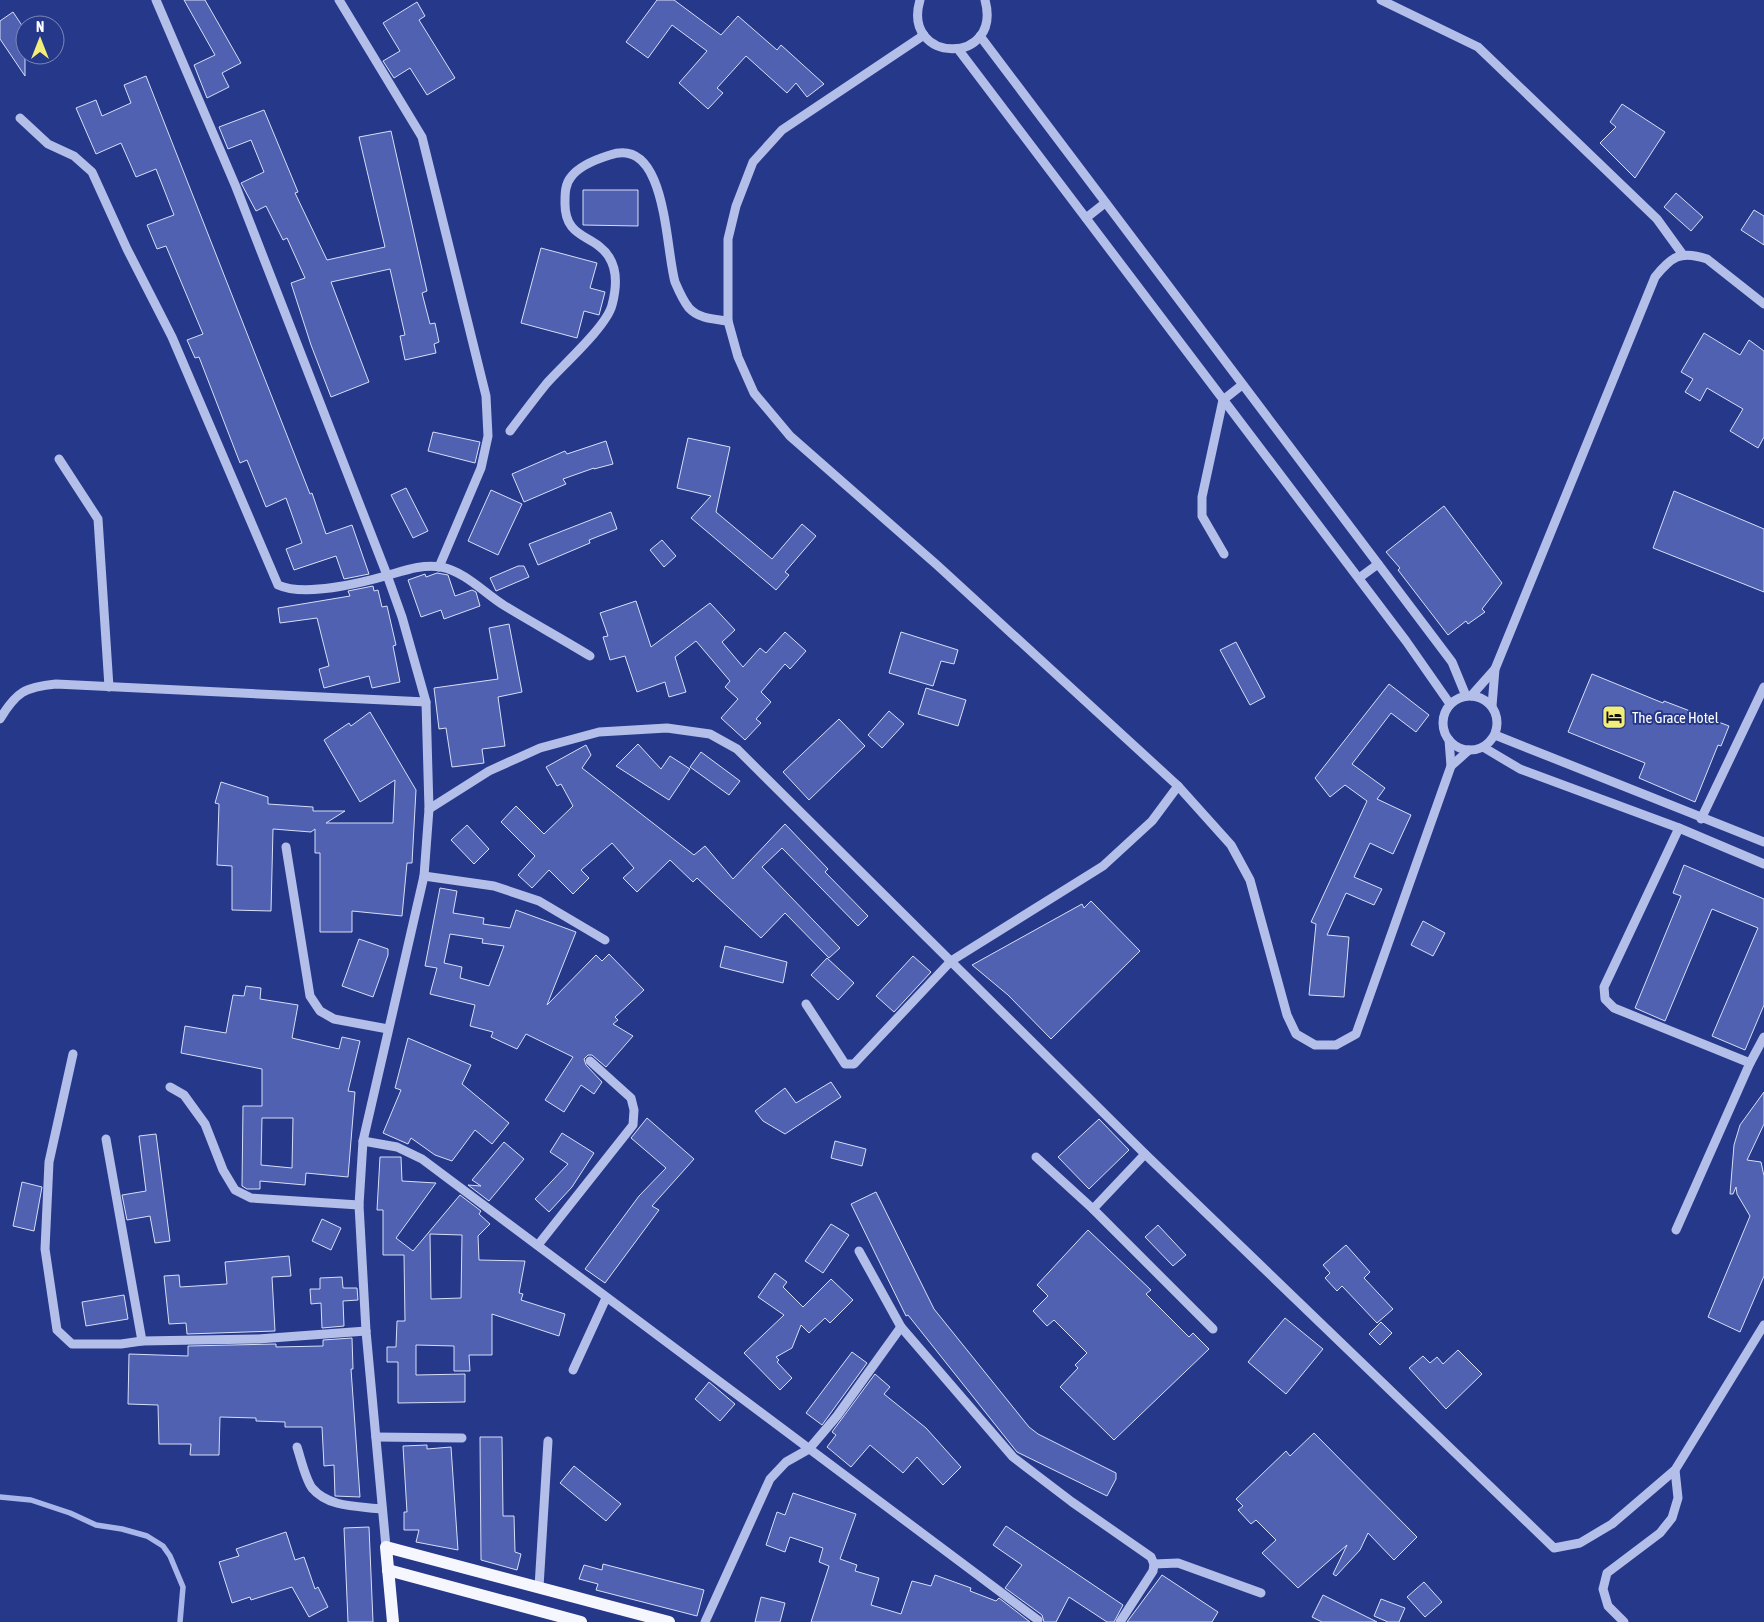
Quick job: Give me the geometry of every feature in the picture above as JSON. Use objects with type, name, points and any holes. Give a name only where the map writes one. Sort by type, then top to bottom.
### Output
[{"type":"main road","points":[[393,1622],[386,1547],[669,1622]]},
{"type":"main road","points":[[388,1570],[581,1622]]},
{"type":"street","points":[[156,0],[236,187],[387,575],[402,617],[426,702],[429,809],[424,876],[363,1141],[359,1205],[366,1331],[386,1547]]},
{"type":"street","points":[[339,0],[422,137],[486,396],[488,436],[481,468],[440,567]]},
{"type":"street","points":[[920,0],[917,10],[918,24],[924,35],[933,44],[945,49],[958,49],[971,45],[980,36],[987,25],[988,12],[985,0]]},
{"type":"street","points":[[1381,0],[1478,47],[1657,219],[1684,255]]},
{"type":"street","points":[[924,35],[782,130],[753,162],[736,206],[728,239],[728,321],[738,357],[754,393],[790,436],[937,564],[1178,786],[1231,845],[1250,880],[1287,1015],[1296,1034],[1315,1045],[1336,1044],[1356,1034],[1451,766],[1449,740],[1443,726],[1443,718],[1450,704],[1468,696],[1495,669]]},
{"type":"street","points":[[980,36],[1452,662],[1468,696]]},
{"type":"street","points":[[958,49],[1359,578],[1450,704]]},
{"type":"street","points":[[20,118],[48,144],[74,156],[92,172],[127,249],[172,337],[278,585],[289,590],[309,591],[387,575],[414,567],[440,567],[458,572],[504,605],[590,656]]},
{"type":"street","points":[[510,431],[546,385],[600,328],[612,308],[616,284],[614,267],[609,256],[572,229],[564,212],[565,190],[571,177],[595,159],[620,151],[638,156],[652,173],[660,201],[675,283],[690,308],[701,317],[728,321]]},
{"type":"street","points":[[1086,218],[1105,203]]},
{"type":"street","points":[[1492,706],[1495,669],[1655,277],[1669,260],[1684,255],[1706,259],[1764,304]]},
{"type":"street","points":[[1224,554],[1202,516],[1202,497],[1223,400],[1242,385]]},
{"type":"street","points":[[59,459],[98,519],[109,687]]},
{"type":"street","points":[[1359,578],[1378,564]]},
{"type":"street","points":[[0,719],[12,699],[32,687],[56,684],[426,702]]},
{"type":"street","points":[[1701,819],[1764,686]]},
{"type":"street","points":[[1449,740],[1462,749],[1469,750],[1483,747],[1495,735],[1498,720],[1492,706],[1486,700],[1468,696]]},
{"type":"street","points":[[429,809],[489,771],[540,748],[600,732],[666,728],[710,734],[737,749],[1146,1154],[1554,1548],[1580,1543],[1612,1524],[1675,1470],[1763,1329]]},
{"type":"street","points":[[1495,735],[1701,819],[1764,842]]},
{"type":"street","points":[[1483,747],[1520,769],[1679,828],[1764,864]]},
{"type":"street","points":[[1451,766],[1469,750]]},
{"type":"street","points":[[806,1004],[845,1064],[854,1064],[951,961],[1102,866],[1152,821],[1178,786]]},
{"type":"street","points":[[1679,828],[1604,987],[1605,999],[1614,1008],[1750,1063]]},
{"type":"street","points":[[286,847],[310,996],[320,1011],[334,1019],[388,1029]]},
{"type":"street","points":[[424,876],[494,886],[539,901],[605,940]]},
{"type":"street","points":[[1676,1230],[1750,1063],[1764,1037]]},
{"type":"street","points":[[73,1054],[49,1162],[45,1250],[57,1330],[72,1344],[258,1339],[366,1331]]},
{"type":"street","points":[[538,1246],[633,1125],[634,1110],[631,1098],[590,1061]]},
{"type":"street","points":[[170,1087],[184,1095],[205,1124],[223,1170],[234,1190],[251,1198],[359,1205]]},
{"type":"street","points":[[106,1139],[142,1341]]},
{"type":"street","points":[[363,1141],[397,1147],[422,1159],[1038,1620]]},
{"type":"street","points":[[1094,1209],[1146,1154]]},
{"type":"street","points":[[1036,1157],[1094,1209],[1212,1329]]},
{"type":"street","points":[[859,1251],[901,1327],[1013,1458],[1151,1557],[1154,1564],[1153,1571],[1120,1622]]},
{"type":"street","points":[[573,1370],[606,1298]]},
{"type":"street","points":[[705,1622],[770,1479],[786,1462],[809,1450],[837,1416],[901,1327]]},
{"type":"street","points":[[376,1437],[462,1438]]},
{"type":"street","points":[[539,1588],[548,1440]]},
{"type":"street","points":[[297,1447],[312,1487],[326,1500],[334,1504],[382,1509]]},
{"type":"street","points":[[1624,1622],[1608,1606],[1603,1589],[1607,1573],[1660,1533],[1672,1518],[1678,1498],[1675,1470]]},
{"type":"street","points":[[1154,1564],[1178,1563],[1261,1593]]},
{"type":"building","points":[[184,0],[205,0],[241,63],[222,73],[229,87],[207,98],[194,65],[215,55]]},
{"type":"building","points":[[657,0],[674,0],[721,35],[738,16],[777,50],[781,45],[824,84],[807,97],[796,83],[787,93],[746,56],[717,88],[723,93],[708,109],[679,83],[707,51],[672,25],[648,58],[626,42]]},
{"type":"building","points":[[417,2],[425,16],[419,20],[455,78],[427,95],[410,68],[394,78],[383,61],[400,51],[383,23]]},
{"type":"building","points":[[13,12],[15,15],[15,61],[0,39],[0,21]]},
{"type":"building","points":[[18,65],[25,65],[25,76]]},
{"type":"building","points":[[146,76],[310,494],[312,493],[326,534],[352,525],[369,574],[344,579],[336,556],[294,570],[286,549],[302,543],[286,498],[266,507],[247,460],[240,463],[199,357],[195,358],[187,340],[203,334],[166,246],[157,249],[147,225],[174,215],[156,169],[136,177],[121,143],[96,154],[76,108],[96,100],[102,116],[131,103],[124,85]]},
{"type":"building","points":[[1622,104],[1665,132],[1635,178],[1600,143],[1616,127],[1610,122]]},
{"type":"building","points":[[264,110],[298,192],[295,193],[327,260],[385,247],[359,137],[391,131],[427,291],[422,293],[430,324],[435,323],[439,342],[434,344],[436,353],[405,360],[400,336],[405,335],[390,269],[331,282],[369,382],[331,397],[311,345],[291,283],[305,278],[287,238],[283,240],[266,206],[256,211],[241,183],[264,172],[251,140],[228,149],[219,127]]},
{"type":"building","points":[[583,190],[638,190],[638,226],[583,225]]},
{"type":"building","points":[[1676,193],[1703,217],[1691,231],[1664,207]]},
{"type":"building","points":[[1754,210],[1764,216],[1764,245],[1741,230]]},
{"type":"building","points":[[541,248],[597,263],[590,288],[605,292],[599,315],[584,311],[577,338],[521,323]]},
{"type":"building","points":[[1704,333],[1740,355],[1749,340],[1764,351],[1764,437],[1758,448],[1730,431],[1743,409],[1707,388],[1700,401],[1685,392],[1693,379],[1681,372]]},
{"type":"building","points":[[433,432],[480,442],[475,463],[428,451]]},
{"type":"building","points":[[688,438],[730,447],[716,512],[772,559],[802,524],[816,536],[785,572],[789,575],[776,590],[691,518],[711,496],[677,488]]},
{"type":"building","points":[[606,441],[613,464],[594,468],[563,479],[566,484],[524,502],[512,474],[565,451],[567,454]]},
{"type":"building","points":[[406,488],[428,531],[413,538],[391,495]]},
{"type":"building","points":[[491,490],[522,504],[498,555],[468,541]]},
{"type":"building","points":[[1674,491],[1764,529],[1764,592],[1653,548]]},
{"type":"building","points":[[1444,506],[1502,583],[1482,609],[1485,612],[1468,624],[1466,621],[1448,635],[1398,570],[1400,568],[1386,552]]},
{"type":"building","points":[[611,512],[617,529],[589,540],[590,543],[538,565],[529,544]]},
{"type":"building","points":[[662,540],[676,556],[664,567],[650,550]]},
{"type":"building","points":[[518,566],[524,566],[529,577],[496,591],[490,578]]},
{"type":"building","points":[[437,573],[448,575],[455,596],[472,590],[476,592],[480,606],[444,619],[441,610],[421,617],[408,580],[425,574],[426,577]]},
{"type":"building","points":[[373,586],[374,591],[378,590],[382,607],[387,606],[396,645],[393,646],[400,682],[372,688],[369,676],[324,688],[319,669],[329,666],[317,618],[280,623],[278,608],[350,596],[348,591]]},
{"type":"building","points":[[636,601],[651,647],[710,603],[735,630],[722,642],[743,667],[760,648],[766,653],[785,632],[806,651],[790,669],[785,664],[761,692],[771,702],[756,719],[761,723],[745,740],[721,718],[738,699],[725,687],[730,681],[696,641],[675,657],[686,692],[669,697],[665,682],[637,692],[625,656],[610,660],[603,637],[608,636],[600,613]]},
{"type":"building","points":[[509,624],[522,692],[498,697],[505,746],[482,749],[484,763],[452,767],[446,728],[439,729],[434,688],[498,679],[489,628]]},
{"type":"building","points":[[901,632],[958,650],[954,664],[941,661],[933,686],[889,673]]},
{"type":"building","points":[[1236,642],[1265,697],[1250,705],[1220,650]]},
{"type":"building","points":[[1592,674],[1663,703],[1664,701],[1729,726],[1721,746],[1718,745],[1695,802],[1639,778],[1645,763],[1568,732]]},
{"type":"building","points":[[1389,684],[1429,715],[1416,732],[1391,713],[1352,764],[1385,788],[1377,799],[1411,815],[1393,854],[1370,843],[1354,877],[1382,889],[1374,905],[1346,893],[1327,935],[1349,937],[1344,997],[1309,995],[1316,924],[1311,922],[1367,801],[1345,785],[1330,797],[1315,778]]},
{"type":"building","points":[[926,688],[966,700],[958,726],[918,714]]},
{"type":"building","points":[[889,711],[904,724],[882,748],[868,735]]},
{"type":"building","points":[[370,712],[416,790],[412,863],[407,863],[402,916],[352,911],[352,932],[320,932],[320,853],[315,853],[315,829],[311,832],[273,829],[271,911],[232,910],[232,866],[217,865],[219,804],[215,803],[221,782],[268,797],[268,804],[313,807],[313,811],[345,811],[326,823],[393,823],[395,780],[360,802],[324,740],[349,723],[351,726]]},
{"type":"building","points":[[839,719],[865,746],[809,800],[783,772]]},
{"type":"building","points":[[638,744],[661,769],[670,756],[690,769],[669,800],[616,766]]},
{"type":"building","points":[[586,745],[591,755],[582,768],[694,855],[705,846],[733,879],[785,824],[828,869],[825,872],[868,916],[858,926],[782,848],[762,867],[840,948],[829,958],[785,913],[761,938],[697,878],[693,882],[670,860],[637,892],[623,878],[634,868],[612,843],[581,870],[589,878],[573,894],[549,870],[532,888],[518,875],[535,856],[501,822],[516,806],[544,834],[573,806],[561,784],[557,786],[546,767]]},
{"type":"building","points":[[701,752],[740,781],[729,795],[690,767]]},
{"type":"building","points":[[467,825],[489,849],[474,864],[451,840]]},
{"type":"building","points":[[1684,865],[1764,899],[1764,1005],[1745,1050],[1712,1036],[1758,928],[1712,909],[1665,1021],[1635,1008],[1681,896],[1673,893]]},
{"type":"building","points":[[440,888],[457,891],[453,913],[484,918],[483,924],[510,928],[516,910],[576,932],[547,1005],[596,955],[602,961],[609,954],[644,990],[615,1017],[618,1020],[613,1024],[633,1036],[606,1067],[592,1055],[588,1055],[584,1059],[586,1065],[602,1082],[594,1094],[581,1085],[564,1112],[545,1100],[573,1057],[526,1034],[517,1049],[491,1037],[493,1032],[470,1026],[475,1005],[430,994],[437,968],[425,966]],"holes":[[[450,934],[483,939],[482,943],[504,946],[489,986],[460,978],[462,967],[444,963]]]},
{"type":"building","points":[[1091,901],[1140,951],[1051,1039],[1008,995],[972,965],[1082,904],[1084,908]]},
{"type":"building","points":[[1423,921],[1445,933],[1433,956],[1411,945]]},
{"type":"building","points":[[359,939],[388,949],[388,955],[373,997],[342,986]]},
{"type":"building","points":[[725,946],[787,962],[783,983],[720,967]]},
{"type":"building","points":[[913,956],[931,972],[894,1012],[876,996]]},
{"type":"building","points":[[827,958],[854,983],[838,1000],[811,975]]},
{"type":"building","points":[[246,986],[261,988],[260,999],[298,1005],[292,1038],[339,1049],[342,1037],[360,1041],[348,1091],[355,1092],[348,1177],[306,1173],[305,1185],[260,1181],[260,1189],[247,1189],[242,1186],[243,1106],[262,1106],[262,1069],[181,1053],[185,1026],[226,1033],[233,995],[244,996]],"holes":[[[262,1118],[293,1118],[292,1168],[261,1165]]]},
{"type":"building","points":[[408,1038],[471,1065],[462,1084],[509,1123],[492,1144],[475,1130],[452,1161],[435,1155],[411,1138],[408,1144],[383,1133],[401,1090],[395,1088]]},
{"type":"building","points":[[831,1082],[841,1097],[785,1134],[763,1121],[755,1111],[785,1088],[796,1103]]},
{"type":"building","points":[[1764,1092],[1764,1124],[1747,1160],[1761,1162],[1764,1176],[1764,1276],[1740,1332],[1708,1317],[1750,1216],[1737,1194],[1736,1187],[1733,1194],[1730,1194],[1734,1145],[1740,1125]]},
{"type":"building","points":[[647,1118],[694,1159],[652,1206],[659,1210],[605,1283],[585,1269],[639,1196],[666,1168],[631,1138]]},
{"type":"building","points":[[1099,1119],[1129,1150],[1089,1189],[1058,1157]]},
{"type":"building","points":[[562,1133],[594,1153],[572,1187],[549,1212],[535,1199],[568,1164],[550,1152]]},
{"type":"building","points":[[156,1134],[170,1241],[155,1243],[150,1216],[127,1220],[122,1195],[146,1191],[139,1136]]},
{"type":"building","points":[[835,1141],[866,1149],[862,1166],[831,1158]]},
{"type":"building","points":[[504,1142],[524,1159],[489,1201],[468,1185],[481,1186],[472,1180]]},
{"type":"building","points":[[380,1157],[401,1157],[402,1181],[436,1183],[396,1238],[413,1251],[460,1195],[481,1211],[479,1214],[490,1224],[478,1236],[479,1260],[525,1261],[519,1293],[523,1294],[521,1300],[565,1314],[559,1336],[492,1314],[492,1355],[469,1355],[470,1371],[454,1371],[454,1346],[416,1345],[416,1375],[465,1374],[465,1402],[398,1403],[398,1362],[387,1362],[387,1347],[396,1347],[397,1321],[405,1321],[404,1255],[383,1255],[383,1210],[377,1210]],"holes":[[[430,1234],[462,1235],[461,1298],[431,1299]]]},
{"type":"building","points":[[22,1182],[42,1187],[34,1231],[13,1226]]},
{"type":"building","points":[[876,1192],[934,1309],[1029,1427],[1038,1434],[1116,1473],[1116,1479],[1107,1496],[1017,1452],[908,1315],[906,1316],[851,1204]]},
{"type":"building","points":[[322,1219],[341,1228],[331,1250],[312,1241]]},
{"type":"building","points":[[831,1224],[849,1235],[823,1273],[805,1261]]},
{"type":"building","points":[[1158,1225],[1186,1255],[1173,1266],[1145,1237]]},
{"type":"building","points":[[1088,1230],[1151,1290],[1146,1294],[1189,1337],[1193,1333],[1209,1349],[1114,1440],[1060,1387],[1078,1368],[1075,1365],[1087,1353],[1054,1320],[1047,1326],[1033,1311],[1048,1296],[1037,1285]]},
{"type":"building","points":[[1346,1245],[1370,1272],[1364,1278],[1393,1309],[1377,1323],[1342,1286],[1337,1291],[1325,1278],[1330,1273],[1323,1265]]},
{"type":"building","points":[[289,1256],[291,1276],[272,1277],[275,1331],[187,1334],[186,1323],[169,1324],[164,1276],[179,1275],[180,1287],[227,1284],[225,1262]]},
{"type":"building","points":[[775,1273],[787,1282],[783,1287],[803,1307],[831,1279],[853,1300],[830,1323],[825,1318],[809,1333],[801,1325],[792,1348],[776,1357],[779,1360],[777,1362],[792,1378],[780,1390],[744,1353],[784,1315],[758,1297]]},
{"type":"building","points":[[342,1277],[343,1288],[357,1288],[358,1300],[343,1301],[344,1326],[322,1328],[321,1303],[311,1304],[310,1289],[320,1289],[320,1278]]},
{"type":"building","points":[[124,1295],[128,1319],[86,1326],[82,1302]]},
{"type":"building","points":[[1285,1318],[1323,1349],[1286,1394],[1248,1362]]},
{"type":"building","points":[[1381,1322],[1392,1333],[1380,1345],[1369,1334]]},
{"type":"building","points":[[352,1338],[353,1369],[351,1369],[360,1497],[335,1496],[334,1465],[324,1466],[322,1427],[285,1427],[285,1422],[256,1421],[256,1418],[220,1417],[219,1455],[190,1455],[191,1444],[159,1444],[158,1405],[128,1404],[129,1354],[188,1356],[188,1346],[276,1344],[276,1347],[323,1346],[323,1340]]},
{"type":"building","points":[[1458,1350],[1482,1374],[1446,1409],[1409,1368],[1423,1356],[1430,1363],[1437,1357],[1443,1364]]},
{"type":"building","points":[[852,1352],[867,1363],[822,1425],[806,1413]]},
{"type":"building","points":[[875,1374],[890,1387],[884,1394],[926,1428],[961,1467],[943,1485],[917,1457],[903,1473],[870,1445],[851,1467],[827,1447],[836,1435],[832,1432]]},
{"type":"building","points":[[709,1382],[735,1404],[720,1421],[695,1399]]},
{"type":"building","points":[[1314,1433],[1417,1537],[1394,1560],[1368,1533],[1360,1550],[1336,1576],[1333,1574],[1347,1545],[1298,1588],[1262,1553],[1276,1540],[1256,1520],[1251,1524],[1238,1510],[1243,1506],[1236,1499],[1286,1451],[1290,1456]]},
{"type":"building","points":[[480,1437],[502,1437],[503,1516],[514,1516],[515,1552],[521,1554],[517,1570],[481,1560]]},
{"type":"building","points":[[427,1445],[427,1449],[451,1447],[458,1550],[416,1542],[419,1530],[404,1530],[404,1512],[407,1512],[403,1446]]},
{"type":"building","points":[[574,1466],[621,1504],[606,1521],[560,1483]]},
{"type":"building","points":[[793,1493],[856,1514],[840,1559],[857,1565],[855,1571],[879,1578],[871,1605],[901,1614],[912,1581],[931,1586],[935,1575],[971,1588],[970,1591],[996,1601],[999,1598],[1030,1622],[811,1622],[829,1566],[819,1562],[823,1548],[790,1537],[785,1552],[766,1545],[777,1512],[785,1515]]},
{"type":"building","points":[[1006,1526],[1123,1605],[1114,1622],[1107,1622],[1069,1597],[1056,1622],[1044,1622],[1042,1615],[1005,1588],[1022,1565],[993,1545]]},
{"type":"building","points":[[369,1527],[373,1622],[348,1622],[344,1528]]},
{"type":"building","points":[[286,1532],[295,1560],[304,1557],[315,1589],[318,1587],[328,1607],[309,1617],[292,1587],[251,1600],[250,1597],[232,1603],[219,1562],[239,1556],[236,1549]]},
{"type":"building","points":[[603,1564],[704,1590],[697,1616],[596,1590],[598,1584],[579,1579],[584,1565],[602,1570]]},
{"type":"building","points":[[1162,1575],[1218,1612],[1212,1622],[1127,1622]]},
{"type":"building","points":[[1424,1582],[1442,1602],[1425,1617],[1407,1597]]},
{"type":"building","points":[[1323,1595],[1377,1622],[1322,1622],[1312,1617]]},
{"type":"building","points":[[761,1597],[785,1603],[780,1622],[755,1622]]},
{"type":"building","points":[[1381,1599],[1405,1608],[1399,1622],[1388,1622],[1374,1616]]},
{"type":"waterway","points":[[0,1497],[31,1500],[70,1513],[96,1525],[122,1529],[147,1536],[163,1546],[170,1556],[183,1587],[180,1622]]},
{"type":"place","name":"The Grace Hotel","points":[[1614,717]]}]
